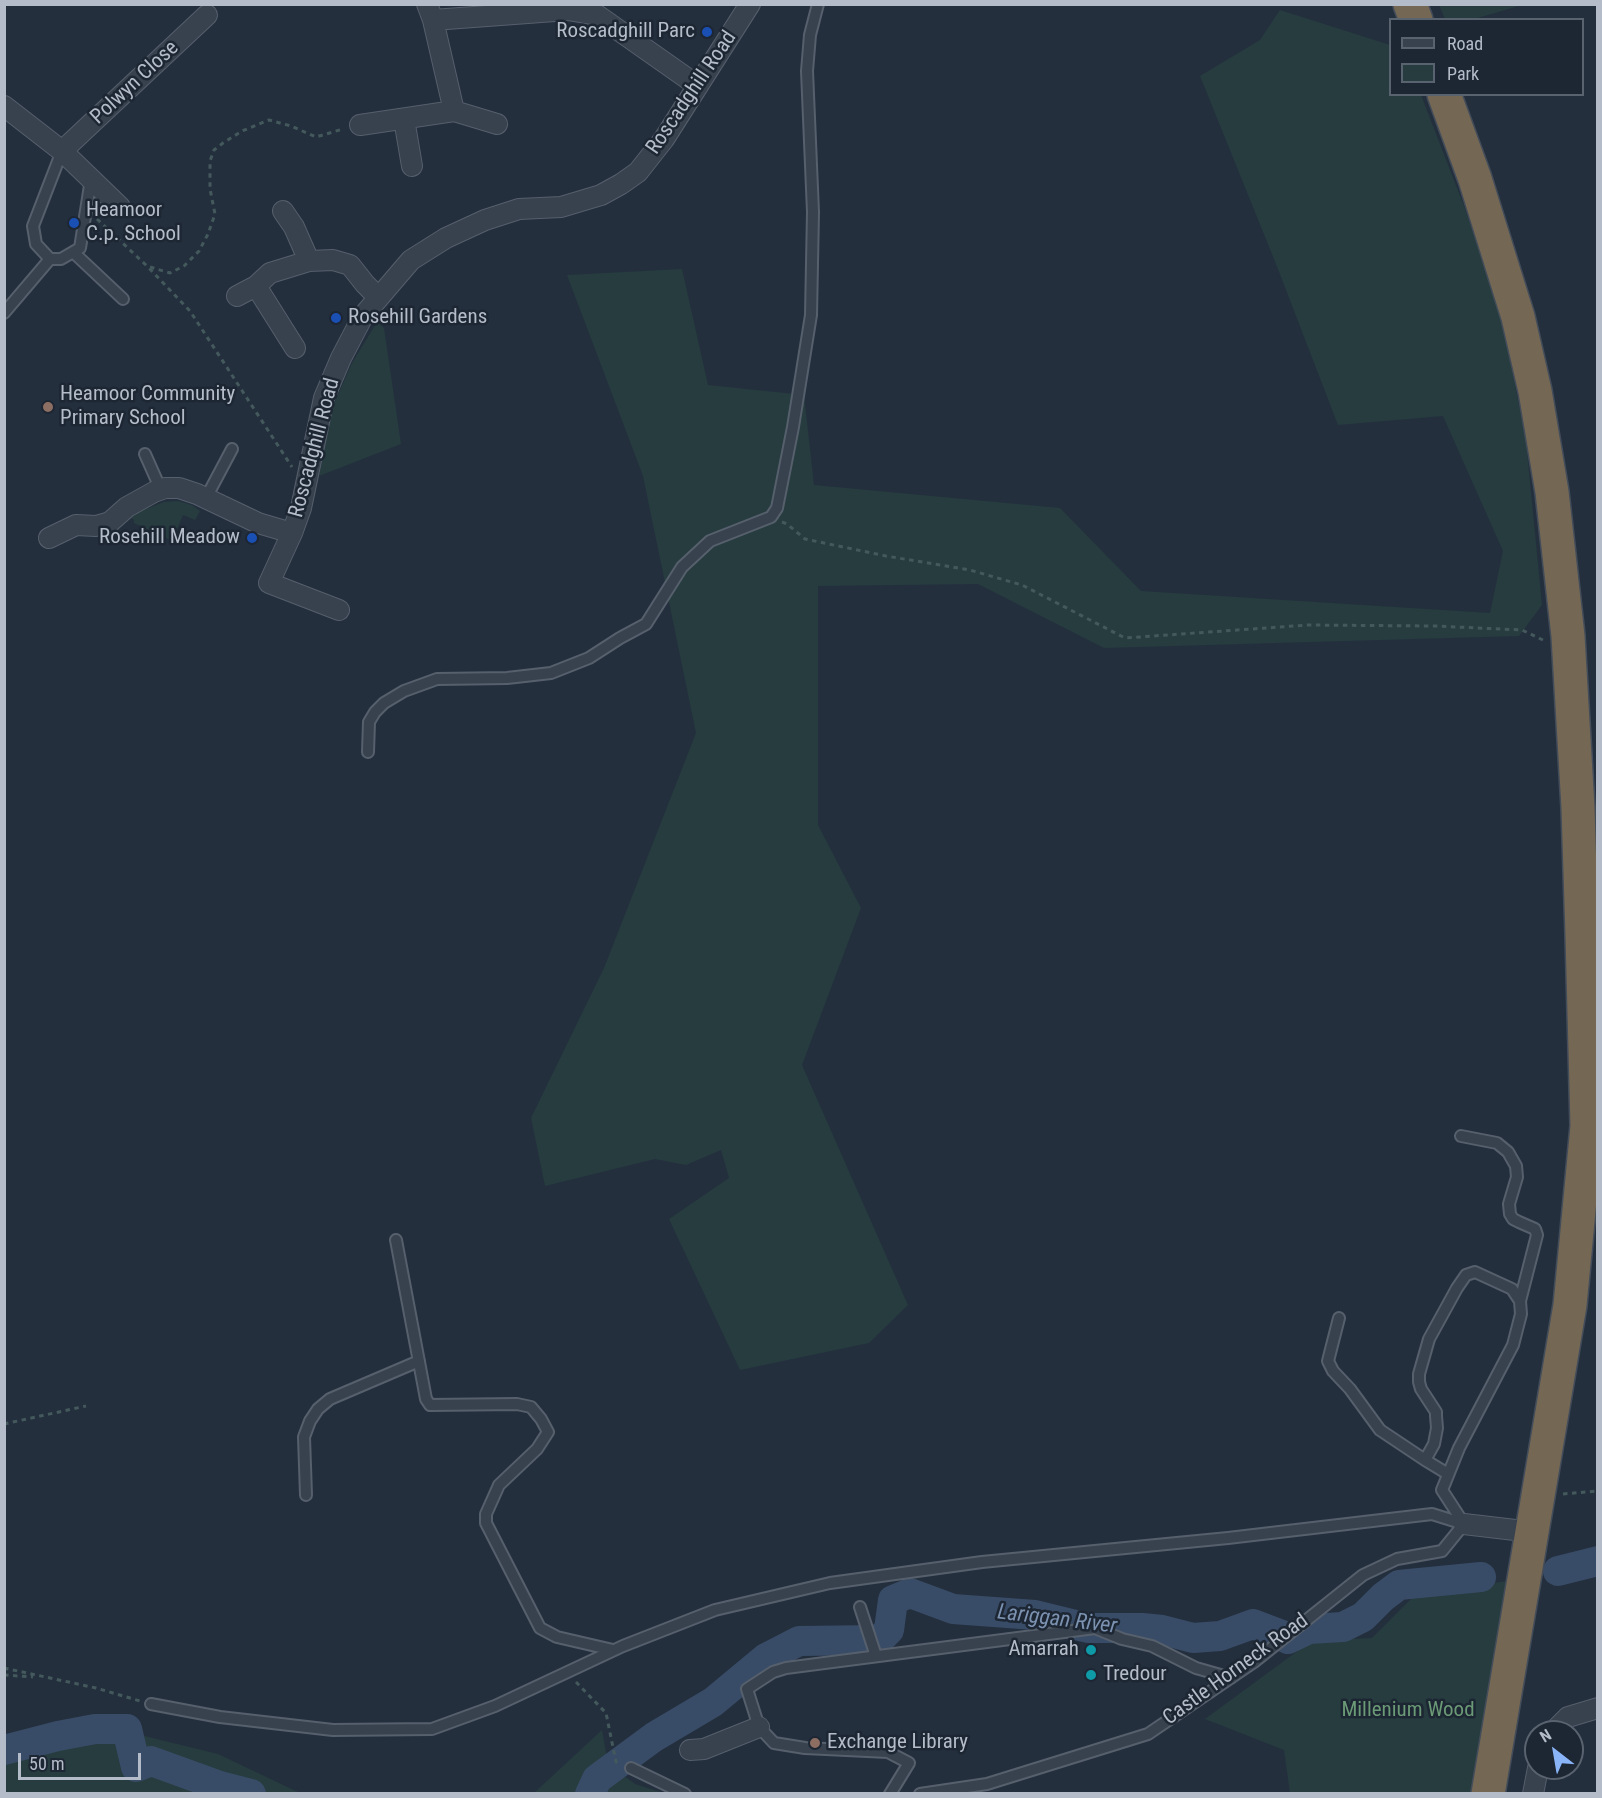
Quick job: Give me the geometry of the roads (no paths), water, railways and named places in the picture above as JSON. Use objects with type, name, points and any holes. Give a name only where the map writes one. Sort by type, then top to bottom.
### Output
[{"type":"highway","points":[[1445,96],[1475,179],[1518,317],[1535,391],[1552,492],[1569,654],[1578,808],[1587,1126],[1570,1305],[1488,1794]]},
{"type":"street","name":"Roscadghill Road","points":[[339,610],[268,582],[292,533],[301,508],[324,398],[341,358],[363,316],[411,260],[446,238],[485,220],[519,209],[561,207],[601,195],[638,172],[664,139],[750,4]]},
{"type":"street","points":[[454,111],[430,12],[521,9],[568,10],[597,15],[698,86]]},
{"type":"street","name":"Polwyn Close","points":[[62,151],[207,15]]},
{"type":"street","points":[[4,106],[62,151],[120,207]]},
{"type":"street","points":[[360,124],[454,111],[497,124]]},
{"type":"street","points":[[404,118],[412,166]]},
{"type":"street","points":[[283,210],[294,227],[309,261]]},
{"type":"street","points":[[237,296],[256,286],[270,273],[309,261],[333,260],[350,265],[364,284],[378,297]]},
{"type":"street","points":[[256,286],[295,348]]},
{"type":"street","points":[[49,538],[76,525],[96,526],[110,522],[128,507],[161,490],[179,488],[258,523],[292,533]]},
{"type":"street","points":[[1464,1524],[1532,1532]]},
{"type":"street","points":[[1565,1720],[1598,1708]]},
{"type":"street","points":[[690,1750],[704,1749],[759,1727]]},
{"type":"lane","points":[[368,752],[369,722],[375,711],[404,691],[437,679],[507,678],[551,673],[589,658],[646,624],[682,567],[710,541],[771,517],[777,508],[811,315],[813,212],[807,71],[810,35],[818,4]]},
{"type":"lane","points":[[62,151],[33,226],[36,244],[50,259],[61,259],[80,248],[88,210],[91,179]]},
{"type":"lane","points":[[73,252],[123,299]]},
{"type":"lane","points":[[4,313],[50,259]]},
{"type":"lane","points":[[206,498],[232,449]]},
{"type":"lane","points":[[145,454],[161,490]]},
{"type":"lane","points":[[1461,1136],[1497,1143],[1508,1152],[1516,1166],[1517,1177],[1509,1204],[1510,1214],[1513,1219],[1535,1229],[1537,1235],[1520,1301],[1519,1328],[1513,1345],[1459,1448],[1442,1490],[1464,1524]]},
{"type":"lane","points":[[396,1240],[426,1400],[430,1405],[517,1404],[531,1407],[548,1432],[537,1449],[500,1485],[486,1514],[486,1523],[540,1628],[556,1637],[613,1650]]},
{"type":"lane","points":[[1425,1460],[1434,1444],[1436,1412],[1421,1389],[1419,1374],[1430,1339],[1460,1282],[1466,1275],[1475,1272],[1512,1289],[1520,1301]]},
{"type":"lane","points":[[1339,1318],[1328,1361],[1332,1371],[1350,1389],[1380,1430],[1448,1474]]},
{"type":"lane","points":[[306,1495],[304,1437],[318,1409],[330,1399],[419,1361]]},
{"type":"lane","points":[[151,1704],[220,1717],[333,1730],[432,1729],[495,1706],[613,1650],[715,1610],[830,1583],[982,1562],[1228,1538],[1432,1514],[1464,1524]]},
{"type":"lane","name":"Castle Horneck Road","points":[[920,1794],[987,1784],[1148,1734],[1254,1662],[1363,1575],[1397,1559],[1442,1551],[1464,1524]]},
{"type":"lane","points":[[860,1607],[873,1655]]},
{"type":"lane","points":[[890,1794],[909,1763],[888,1752],[805,1748],[774,1743],[759,1727],[747,1689],[773,1672],[786,1668],[1095,1628],[1122,1639],[1152,1646],[1196,1668],[1231,1678]]},
{"type":"lane","points":[[631,1768],[685,1794]]},
{"type":"waterway","name":"Lariggan River","points":[[1558,1571],[1598,1561]]},
{"type":"waterway","name":"Lariggan River","points":[[1288,1639],[1309,1629],[1343,1627],[1363,1617],[1399,1585],[1481,1577]]},
{"type":"waterway","name":"Lariggan River","points":[[590,1794],[597,1779],[654,1737],[713,1702],[766,1658],[799,1641],[879,1640],[889,1630],[893,1600],[910,1593],[953,1609],[1035,1615],[1088,1628],[1142,1628],[1162,1630],[1193,1638],[1220,1636],[1253,1624],[1282,1635]]},
{"type":"waterway","name":"Lariggan River","points":[[4,1750],[95,1729],[127,1729],[136,1767],[151,1761],[220,1786],[251,1794]]},
{"type":"place","name":"Roscadghill Parc","points":[[707,32]]},
{"type":"place","name":"Heamoor C.p. School","points":[[74,223]]},
{"type":"place","name":"Rosehill Gardens","points":[[336,318]]},
{"type":"place","name":"Heamoor Community Primary School","points":[[48,407]]},
{"type":"place","name":"Rosehill Meadow","points":[[252,538]]},
{"type":"place","name":"Amarrah","points":[[1091,1650]]},
{"type":"place","name":"Tredour","points":[[1091,1675]]},
{"type":"place","name":"Exchange Library","points":[[815,1743]]},
{"type":"park label","name":"Millenium Wood","points":[[1408,1711]]}]
